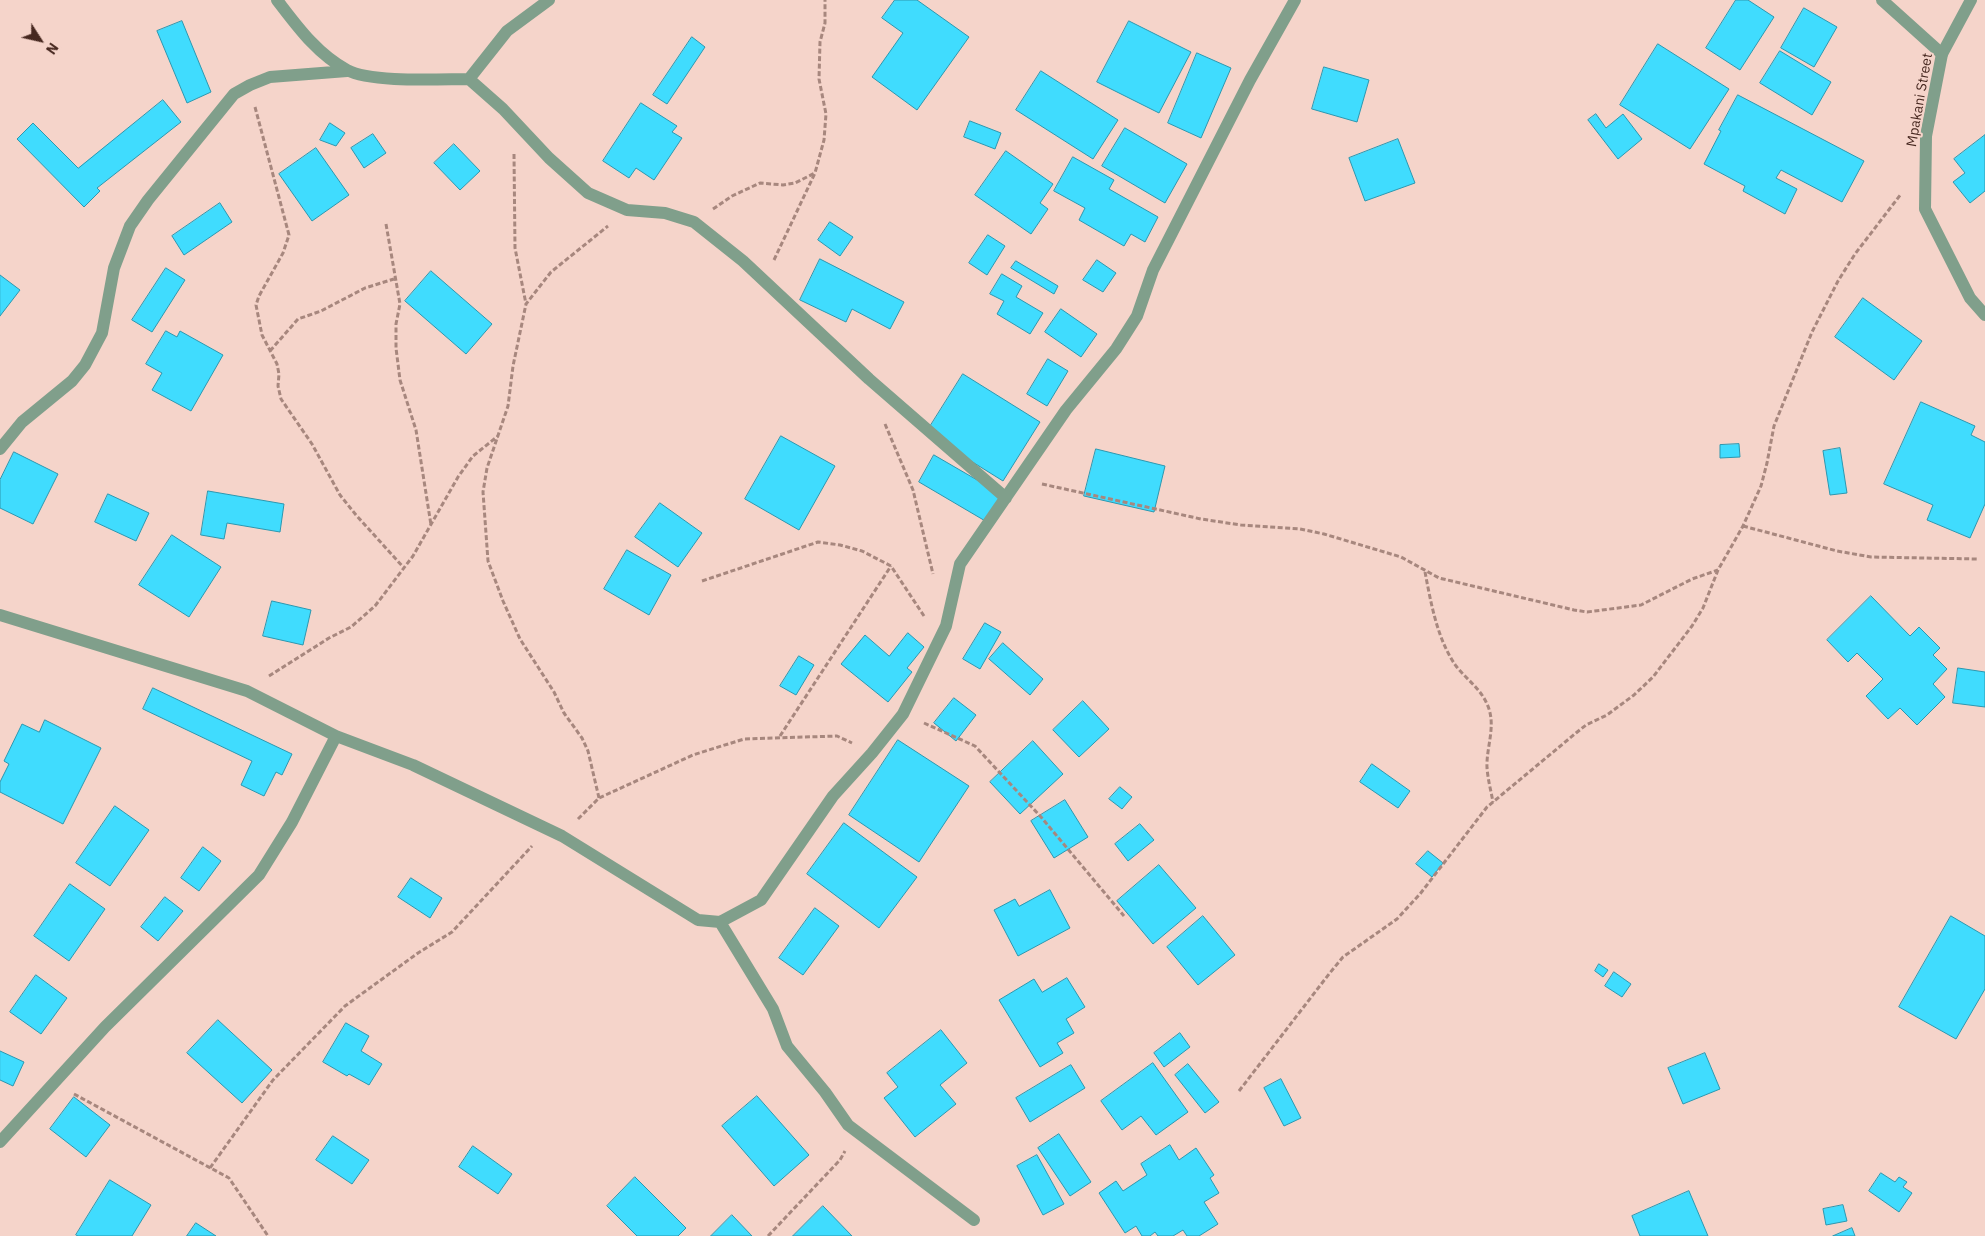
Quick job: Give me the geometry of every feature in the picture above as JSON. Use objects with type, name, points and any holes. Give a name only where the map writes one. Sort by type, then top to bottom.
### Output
[{"type":"street","points":[[277,0],[313,45],[348,71]]},
{"type":"street","points":[[469,79],[507,31],[549,0]]},
{"type":"street","points":[[0,615],[247,691],[336,736],[413,765],[556,833],[698,920],[720,922],[761,900],[833,796],[872,753],[903,714],[946,626],[960,564],[1066,410],[1116,349],[1138,316],[1153,270],[1250,80],[1295,0]]},
{"type":"street","points":[[1882,0],[1942,54]]},
{"type":"street","name":"Mpakani Street","points":[[1971,0],[1942,54],[1926,136],[1925,209],[1970,298],[1985,315]]},
{"type":"street","points":[[0,449],[22,422],[72,381],[85,365],[102,333],[114,268],[130,226],[148,200],[234,94],[270,77],[348,71],[369,77],[469,79],[513,120],[549,158],[588,193],[628,210],[666,213],[694,222],[764,281],[869,380],[1006,498]]},
{"type":"street","points":[[0,1142],[105,1027],[259,875],[292,822],[336,736]]},
{"type":"street","points":[[720,922],[773,1009],[788,1046],[852,1129],[974,1220]]},
{"type":"path","points":[[764,281],[815,174],[824,140],[826,114],[819,79],[820,42],[825,23],[825,0]]},
{"type":"path","points":[[250,85],[289,235],[283,253],[256,304],[262,335],[277,364],[279,374],[278,386],[282,399],[288,411],[312,444],[340,495],[404,568]]},
{"type":"path","points":[[513,120],[515,248],[526,304],[513,366],[508,406],[487,468],[483,492],[488,561],[520,639],[582,738],[588,751],[599,798]]},
{"type":"path","points":[[694,222],[750,186],[760,183],[783,185],[795,183],[815,174]]},
{"type":"path","points":[[1239,1091],[1329,974],[1344,957],[1398,920],[1488,807],[1576,733],[1607,715],[1634,695],[1653,677],[1692,626],[1703,608],[1718,570],[1743,526],[1761,486],[1774,426],[1812,332],[1838,281],[1855,254],[1902,192]]},
{"type":"path","points":[[526,304],[551,272],[628,210]]},
{"type":"path","points":[[386,224],[394,279],[400,304],[396,324],[396,348],[400,380],[416,430],[431,526]]},
{"type":"path","points":[[270,351],[298,319],[321,311],[365,288],[394,279]]},
{"type":"path","points":[[883,418],[913,490],[934,577]]},
{"type":"path","points":[[247,691],[357,622],[375,606],[404,568],[431,526],[458,477],[473,456],[498,435]]},
{"type":"path","points":[[1020,478],[1073,492],[1201,519],[1241,525],[1300,529],[1324,534],[1401,557],[1439,578],[1511,594],[1528,600],[1587,612],[1641,605],[1692,579],[1718,570]]},
{"type":"path","points":[[1743,526],[1838,551],[1871,556],[1977,559]]},
{"type":"path","points":[[702,581],[818,542],[840,545],[862,551],[891,566],[940,640]]},
{"type":"path","points":[[780,736],[891,566]]},
{"type":"path","points":[[1425,571],[1432,608],[1443,640],[1455,664],[1472,681],[1488,705],[1491,725],[1487,767],[1493,802]]},
{"type":"path","points":[[903,714],[975,746],[1041,817],[1124,916]]},
{"type":"path","points":[[210,1168],[273,1080],[345,1006],[418,953],[452,932],[525,852],[556,833],[599,798],[692,755],[744,739],[780,736],[837,736],[872,753]]},
{"type":"path","points":[[53,1084],[230,1178],[268,1236]]},
{"type":"path","points":[[768,1236],[840,1160],[850,1142],[852,1129]]},
{"type":"building","points":[[895,0],[917,0],[969,37],[917,110],[872,77],[903,33],[882,18]]},
{"type":"building","points":[[1736,0],[1748,0],[1774,17],[1740,70],[1706,48]]},
{"type":"building","points":[[1804,8],[1837,27],[1814,67],[1781,48]]},
{"type":"building","points":[[182,21],[211,92],[187,103],[157,31]]},
{"type":"building","points":[[1129,21],[1191,52],[1159,113],[1097,82]]},
{"type":"building","points":[[692,37],[705,47],[667,104],[653,95]]},
{"type":"building","points":[[1658,44],[1729,89],[1690,149],[1620,105]]},
{"type":"building","points":[[1780,51],[1831,82],[1812,115],[1760,83]]},
{"type":"building","points":[[1197,53],[1231,68],[1201,138],[1168,123]]},
{"type":"building","points":[[1324,67],[1369,80],[1357,122],[1312,109]]},
{"type":"building","points":[[1041,71],[1118,120],[1093,159],[1016,110]]},
{"type":"building","points":[[1738,95],[1864,161],[1842,202],[1781,170],[1776,178],[1797,189],[1785,214],[1743,191],[1745,186],[1704,164],[1721,131],[1719,130]]},
{"type":"building","points":[[163,100],[181,122],[97,188],[100,191],[84,207],[17,139],[33,123],[78,168]]},
{"type":"building","points":[[641,103],[677,126],[672,132],[682,138],[654,180],[636,168],[629,178],[603,161]]},
{"type":"building","points":[[1596,114],[1606,128],[1623,114],[1642,139],[1618,159],[1588,120]]},
{"type":"building","points":[[970,121],[1001,133],[995,149],[964,137]]},
{"type":"building","points":[[330,123],[345,133],[336,146],[320,140]]},
{"type":"building","points":[[1125,128],[1187,164],[1165,203],[1102,166]]},
{"type":"building","points":[[373,134],[386,153],[364,168],[351,148]]},
{"type":"building","points":[[1985,135],[1985,191],[1970,203],[1953,182],[1965,173],[1954,159]]},
{"type":"building","points":[[1398,139],[1415,183],[1365,201],[1349,158]]},
{"type":"building","points":[[454,144],[480,171],[460,190],[434,163]]},
{"type":"building","points":[[316,148],[349,195],[312,221],[279,174]]},
{"type":"building","points":[[1006,151],[1053,184],[1040,203],[1048,209],[1031,234],[975,195]]},
{"type":"building","points":[[1073,157],[1114,180],[1109,189],[1158,217],[1145,242],[1131,234],[1124,246],[1079,220],[1085,208],[1054,191]]},
{"type":"building","points":[[220,203],[232,222],[184,255],[172,236]]},
{"type":"building","points":[[830,222],[853,237],[840,256],[818,240]]},
{"type":"building","points":[[988,235],[1005,246],[987,275],[969,263]]},
{"type":"building","points":[[820,259],[904,302],[890,329],[852,309],[846,322],[800,300]]},
{"type":"building","points":[[1097,260],[1116,273],[1103,292],[1083,280]]},
{"type":"building","points":[[1016,261],[1058,286],[1054,294],[1011,268]]},
{"type":"building","points":[[166,268],[185,280],[152,332],[132,320]]},
{"type":"building","points":[[431,271],[492,324],[466,354],[405,301]]},
{"type":"building","points":[[1002,274],[1022,286],[1016,297],[1043,313],[1030,334],[997,314],[1004,301],[990,294]]},
{"type":"building","points":[[0,275],[20,290],[0,316]]},
{"type":"building","points":[[1863,298],[1922,341],[1894,380],[1835,337]]},
{"type":"building","points":[[1061,309],[1097,334],[1081,357],[1045,332]]},
{"type":"building","points":[[166,331],[177,337],[180,331],[223,355],[191,411],[152,390],[162,373],[146,364]]},
{"type":"building","points":[[1048,359],[1068,371],[1047,406],[1027,394]]},
{"type":"building","points":[[963,374],[1040,422],[1003,481],[926,433]]},
{"type":"building","points":[[1921,402],[1975,426],[1971,435],[1985,442],[1985,504],[1970,538],[1927,520],[1933,505],[1884,484]]},
{"type":"building","points":[[781,436],[835,466],[799,530],[745,499]]},
{"type":"building","points":[[1739,444],[1740,457],[1720,458],[1720,445]]},
{"type":"building","points":[[1840,448],[1847,493],[1830,495],[1823,451]]},
{"type":"building","points":[[1096,449],[1165,466],[1154,512],[1084,496]]},
{"type":"building","points":[[14,452],[58,474],[33,524],[0,508],[0,480]]},
{"type":"building","points":[[934,455],[1003,495],[987,522],[919,482]]},
{"type":"building","points":[[208,491],[284,504],[280,532],[227,523],[224,539],[201,535]]},
{"type":"building","points":[[108,494],[149,513],[136,541],[95,522]]},
{"type":"building","points":[[660,503],[702,533],[678,567],[635,537]]},
{"type":"building","points":[[172,535],[221,567],[189,617],[139,585]]},
{"type":"building","points":[[627,550],[671,575],[649,615],[604,589]]},
{"type":"building","points":[[1871,596],[1910,636],[1919,627],[1940,648],[1933,655],[1947,669],[1933,684],[1945,697],[1917,725],[1900,708],[1888,719],[1866,696],[1883,679],[1857,653],[1848,662],[1827,640]]},
{"type":"building","points":[[272,601],[311,610],[303,645],[263,636]]},
{"type":"building","points":[[985,623],[1001,632],[980,669],[963,659]]},
{"type":"building","points":[[908,633],[924,647],[907,668],[912,672],[888,702],[841,664],[865,635],[889,656]]},
{"type":"building","points":[[1003,643],[1043,679],[1030,695],[989,659]]},
{"type":"building","points":[[799,656],[814,665],[796,695],[780,686]]},
{"type":"building","points":[[1958,668],[1985,672],[1985,707],[1953,703]]},
{"type":"building","points":[[153,688],[292,754],[282,775],[276,772],[264,796],[241,785],[252,761],[143,709]]},
{"type":"building","points":[[954,698],[976,715],[956,741],[934,723]]},
{"type":"building","points":[[1083,701],[1109,729],[1079,757],[1053,730]]},
{"type":"building","points":[[45,720],[101,748],[63,824],[0,792],[0,782],[9,764],[4,761],[22,724],[39,732]]},
{"type":"building","points":[[898,740],[969,786],[919,862],[849,815]]},
{"type":"building","points":[[1033,741],[1063,774],[1020,814],[990,782]]},
{"type":"building","points":[[1372,764],[1410,791],[1398,808],[1360,782]]},
{"type":"building","points":[[1120,787],[1132,797],[1122,809],[1109,799]]},
{"type":"building","points":[[1065,800],[1088,837],[1054,858],[1031,821]]},
{"type":"building","points":[[115,806],[149,830],[110,886],[76,863]]},
{"type":"building","points":[[844,823],[917,877],[879,928],[807,874]]},
{"type":"building","points":[[1140,824],[1154,840],[1128,861],[1115,844]]},
{"type":"building","points":[[203,847],[221,861],[199,891],[181,878]]},
{"type":"building","points":[[1428,851],[1443,863],[1432,877],[1416,864]]},
{"type":"building","points":[[1159,865],[1196,908],[1153,944],[1117,901]]},
{"type":"building","points":[[411,878],[442,898],[430,918],[398,897]]},
{"type":"building","points":[[70,884],[105,909],[69,961],[34,936]]},
{"type":"building","points":[[1050,890],[1070,928],[1018,956],[994,910],[1015,899],[1019,906]]},
{"type":"building","points":[[165,897],[183,911],[158,941],[141,927]]},
{"type":"building","points":[[815,908],[839,926],[803,975],[779,958]]},
{"type":"building","points":[[1203,916],[1235,955],[1198,985],[1167,947]]},
{"type":"building","points":[[1951,916],[1985,936],[1985,989],[1956,1039],[1899,1007]]},
{"type":"building","points":[[1599,964],[1608,970],[1603,977],[1595,971]]},
{"type":"building","points":[[1614,972],[1631,984],[1622,997],[1605,986]]},
{"type":"building","points":[[36,975],[67,998],[41,1034],[10,1012]]},
{"type":"building","points":[[1067,978],[1085,1007],[1066,1019],[1074,1033],[1057,1043],[1063,1053],[1040,1067],[999,1000],[1034,979],[1042,992]]},
{"type":"building","points":[[218,1020],[272,1070],[242,1103],[187,1053]]},
{"type":"building","points":[[346,1023],[369,1036],[361,1051],[382,1064],[369,1085],[349,1074],[347,1076],[323,1062]]},
{"type":"building","points":[[941,1030],[967,1063],[940,1085],[956,1104],[915,1137],[884,1098],[898,1087],[887,1073]]},
{"type":"building","points":[[1180,1033],[1190,1047],[1164,1067],[1154,1053]]},
{"type":"building","points":[[0,1051],[24,1062],[13,1086],[0,1080]]},
{"type":"building","points":[[1705,1053],[1720,1089],[1683,1104],[1668,1068]]},
{"type":"building","points":[[1153,1063],[1188,1112],[1156,1135],[1141,1116],[1122,1130],[1101,1101]]},
{"type":"building","points":[[1188,1064],[1219,1102],[1205,1113],[1175,1075]]},
{"type":"building","points":[[1071,1065],[1085,1088],[1030,1122],[1016,1098]]},
{"type":"building","points":[[1281,1079],[1301,1118],[1284,1126],[1264,1088]]},
{"type":"building","points":[[757,1096],[809,1155],[774,1186],[722,1126]]},
{"type":"building","points":[[74,1097],[110,1125],[86,1157],[50,1129]]},
{"type":"building","points":[[1059,1134],[1091,1182],[1070,1196],[1038,1148]]},
{"type":"building","points":[[333,1136],[369,1160],[352,1184],[316,1160]]},
{"type":"building","points":[[1170,1145],[1179,1160],[1196,1148],[1214,1175],[1210,1178],[1219,1193],[1204,1202],[1218,1224],[1199,1236],[1187,1236],[1183,1230],[1173,1236],[1158,1236],[1155,1232],[1150,1236],[1142,1236],[1136,1226],[1125,1233],[1099,1193],[1116,1181],[1123,1191],[1147,1175],[1141,1164]]},
{"type":"building","points":[[473,1146],[512,1174],[498,1194],[459,1167]]},
{"type":"building","points":[[1037,1155],[1064,1204],[1043,1215],[1017,1166]]},
{"type":"building","points":[[1881,1173],[1895,1182],[1899,1177],[1907,1182],[1903,1187],[1912,1193],[1899,1212],[1869,1191]]},
{"type":"building","points":[[635,1177],[686,1228],[678,1236],[637,1236],[607,1206]]},
{"type":"building","points":[[110,1180],[151,1205],[132,1236],[76,1235]]},
{"type":"building","points":[[1689,1191],[1708,1236],[1640,1236],[1632,1216]]},
{"type":"building","points":[[1843,1205],[1847,1221],[1826,1225],[1823,1209]]},
{"type":"building","points":[[823,1206],[852,1236],[793,1236]]},
{"type":"building","points":[[732,1215],[752,1236],[711,1236]]},
{"type":"building","points":[[196,1223],[216,1236],[187,1236]]},
{"type":"building","points":[[1852,1228],[1855,1236],[1833,1236]]}]
